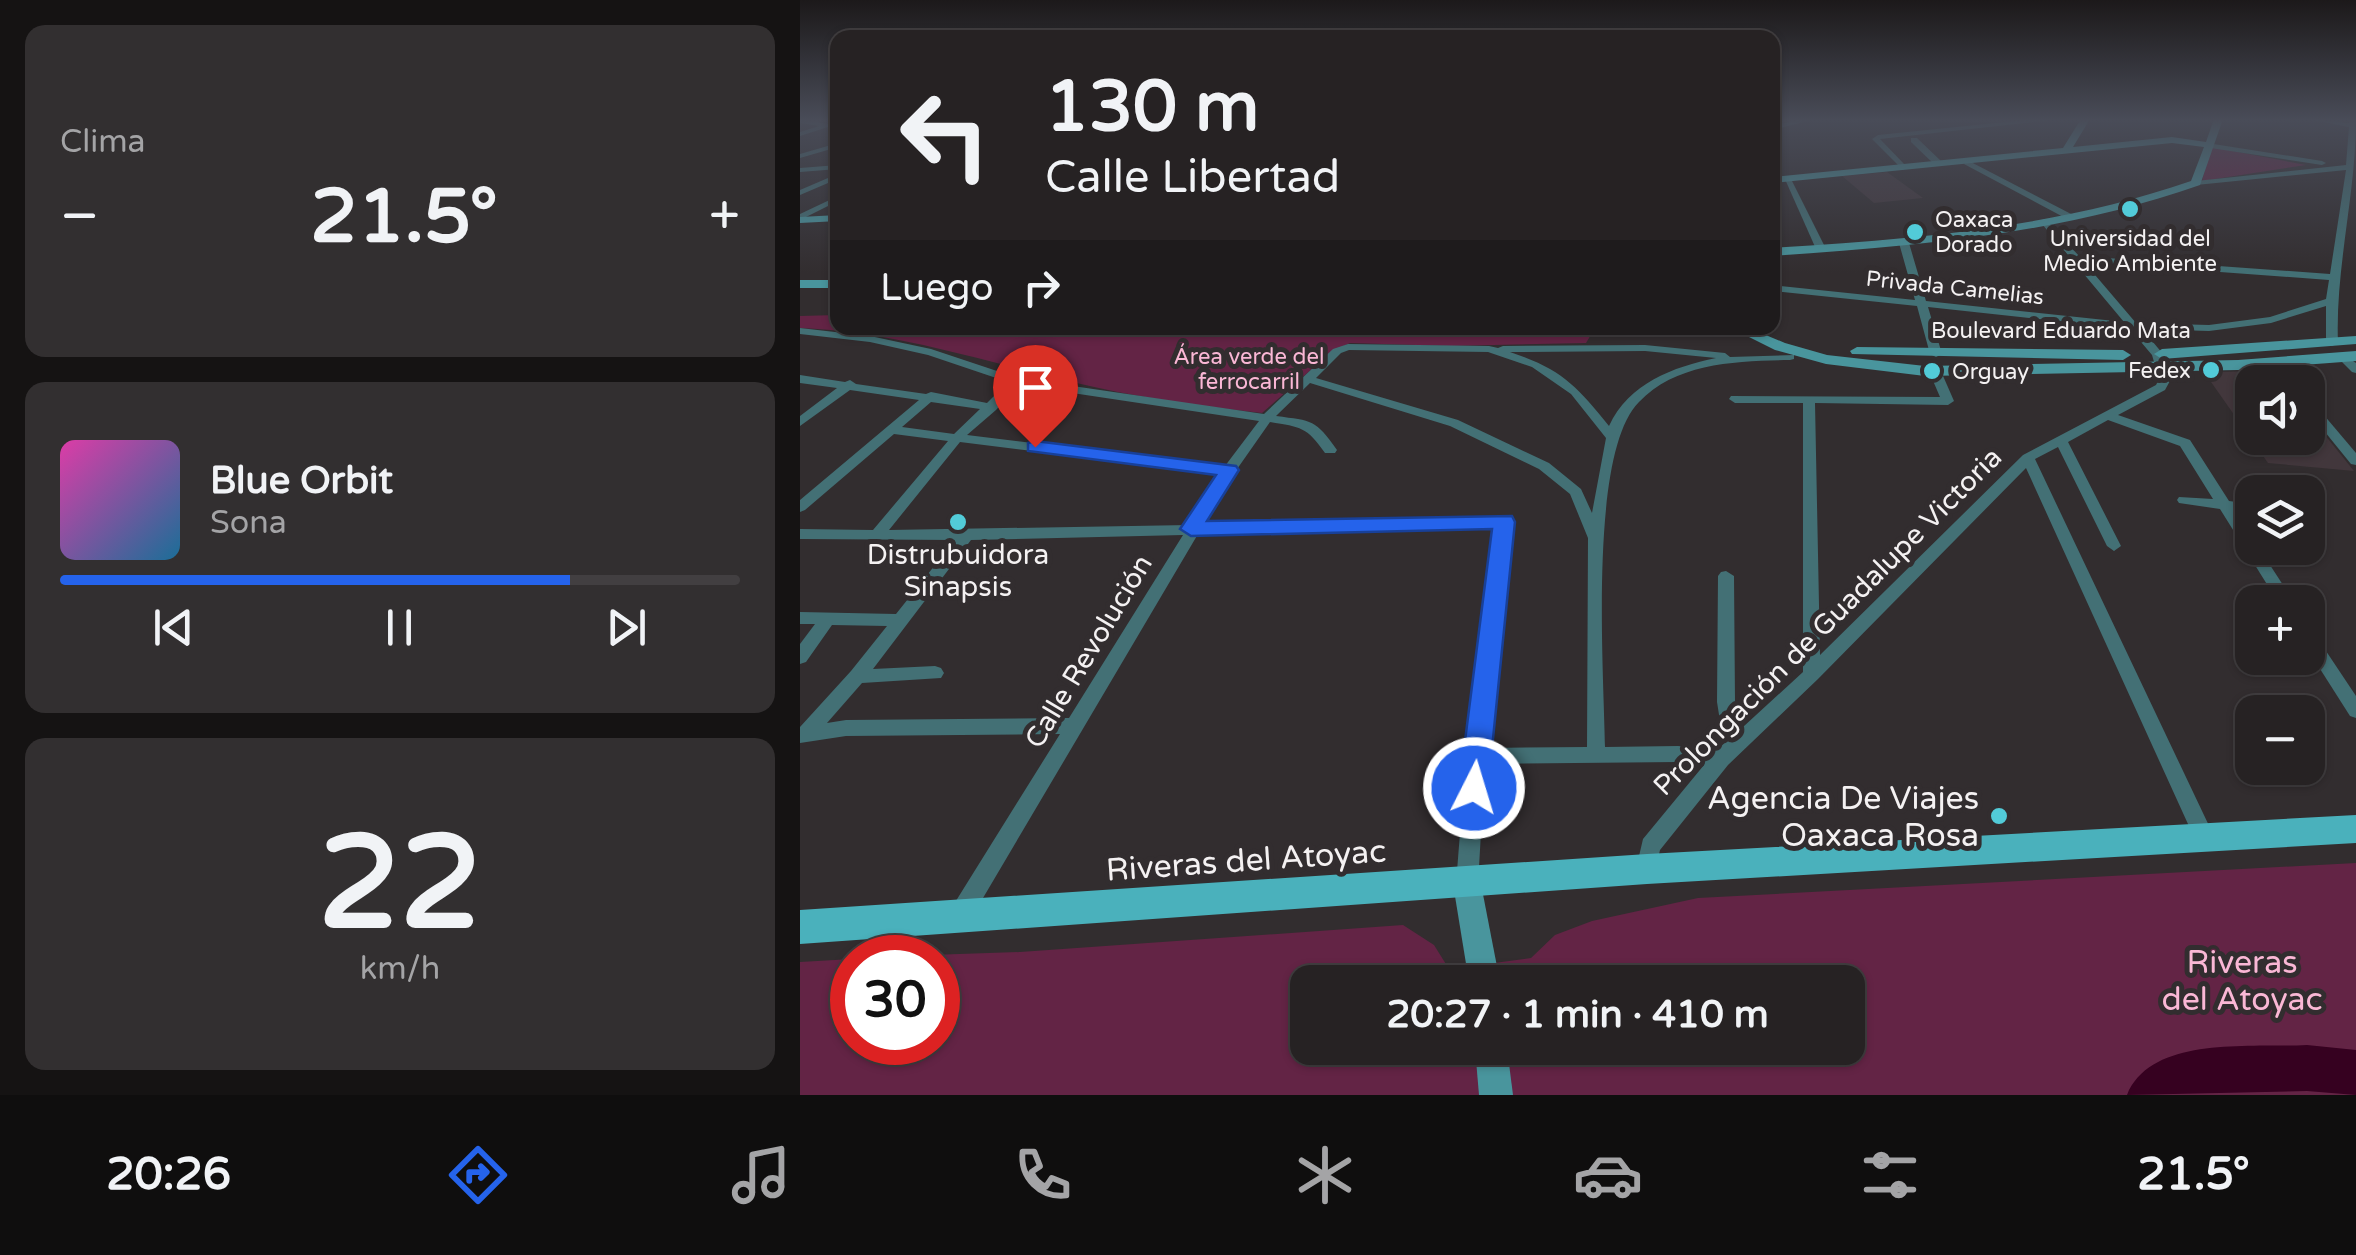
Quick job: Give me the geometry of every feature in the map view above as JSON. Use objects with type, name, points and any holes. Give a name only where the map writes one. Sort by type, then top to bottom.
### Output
[{"type":"main road","points":[[1780,179],[1879,170]]},
{"type":"main road","points":[[1780,251],[1904,242],[2072,218],[2196,183],[2200,170]]},
{"type":"main road","points":[[800,218],[830,218]]},
{"type":"main road","points":[[800,284],[830,283]]},
{"type":"main road","name":"Boulevard Eduardo Mata","points":[[1780,332],[1816,345],[1935,362]]},
{"type":"main road","name":"Boulevard Eduardo Mata","points":[[1754,335],[1780,346],[1833,359],[2274,364],[2352,361]]},
{"type":"main road","name":"Boulevard Eduardo Mata","points":[[2160,361],[2356,340]]},
{"type":"main road","name":"Riveras del Atoyac","points":[[800,927],[1646,870],[2356,829]]},
{"type":"main road","points":[[1467,884],[1483,965]]},
{"type":"main road","points":[[1493,1065],[1496,1095]]},
{"type":"street","points":[[1981,170],[2072,218]]},
{"type":"street","points":[[2196,183],[2318,170]]},
{"type":"street","points":[[2332,343],[2334,277],[2352,170]]},
{"type":"street","points":[[2287,172],[2349,184]]},
{"type":"street","points":[[1788,178],[1821,248]]},
{"type":"street","points":[[800,193],[830,180]]},
{"type":"street","points":[[800,218],[830,202]]},
{"type":"street","points":[[2044,222],[2160,361]]},
{"type":"street","points":[[1735,399],[1948,401],[1904,242]]},
{"type":"street","points":[[2339,253],[2352,256]]},
{"type":"street","points":[[2078,259],[2334,277]]},
{"type":"street","name":"Privada Camelias","points":[[1780,289],[2133,326],[2237,326],[2332,301]]},
{"type":"street","points":[[800,331],[830,334]]},
{"type":"street","points":[[840,335],[931,352],[1016,381],[1268,417],[1316,430],[1330,450]]},
{"type":"street","name":"Calle Revolución","points":[[960,916],[1229,470],[1268,417],[1337,351],[1348,347],[1645,348],[1735,357]]},
{"type":"street","points":[[1489,349],[1536,365],[1575,391],[1614,439]]},
{"type":"street","points":[[1596,754],[1595,538],[1618,417],[1660,377],[1735,357],[1790,357]]},
{"type":"street","name":"Prolongación de Guadalupe Victoria","points":[[1646,870],[1650,846],[1741,739],[1812,674],[2028,458],[2161,387],[2165,379],[2160,361]]},
{"type":"street","points":[[800,378],[992,407]]},
{"type":"street","points":[[1308,379],[1454,423],[1544,466],[1576,492],[1595,538]]},
{"type":"street","points":[[878,533],[958,438],[1016,381]]},
{"type":"street","points":[[800,422],[850,384]]},
{"type":"street","points":[[800,507],[930,396]]},
{"type":"street","points":[[1810,400],[1812,674]]},
{"type":"street","points":[[2106,415],[2185,443],[2275,585]]},
{"type":"street","points":[[2325,425],[2356,462]]},
{"type":"street","points":[[892,430],[1229,470]]},
{"type":"street","points":[[2060,439],[2114,546]]},
{"type":"street","points":[[2028,458],[2205,839]]},
{"type":"street","points":[[2184,500],[2235,506]]},
{"type":"street","points":[[800,534],[968,535],[1504,522],[1476,756],[1467,884]]},
{"type":"street","points":[[804,733],[857,676],[968,535]]},
{"type":"street","points":[[1726,576],[1726,702],[1730,721],[1741,739]]},
{"type":"street","points":[[800,618],[901,620]]},
{"type":"street","points":[[800,657],[828,618]]},
{"type":"street","points":[[2325,663],[2356,711]]},
{"type":"street","points":[[857,676],[935,673]]},
{"type":"street","points":[[804,733],[1076,726]]},
{"type":"street","points":[[1476,756],[1678,754],[1721,759]]},
{"type":"shaded area","points":[[1887,172],[1923,198],[1874,203],[1842,176]]},
{"type":"shaded area","points":[[2204,372],[2235,372],[2235,416]]},
{"type":"shaded area","points":[[2325,435],[2354,471],[2268,463],[2262,455],[2325,455]]},
{"type":"green space","points":[[2205,170],[2273,170],[2202,181]]},
{"type":"green space","name":"Área verde del ferrocarril","points":[[830,315],[830,330],[800,328],[800,316]]},
{"type":"green space","name":"Área verde del ferrocarril","points":[[869,335],[1591,335],[1586,343],[1350,343],[1331,352],[1262,413],[1119,392]]},
{"type":"green space","name":"Riveras del Atoyac","points":[[2356,863],[2356,1095],[800,1095],[800,962],[830,960],[830,1065],[960,1065],[960,954],[1403,925],[1434,945],[1446,965],[1290,965],[1290,1065],[1865,1065],[1865,965],[1479,965],[1531,958],[1555,935],[1592,921],[1698,898]]},
{"type":"waterway","points":[[2150,1095],[2180,1074],[2307,1068],[2356,1073]]},
{"type":"place","name":"Universidad del Medio Ambiente","points":[[2130,209]]},
{"type":"place","name":"Oaxaca Dorado","points":[[1915,232]]},
{"type":"place","name":"Fedex","points":[[2211,370]]},
{"type":"place","name":"Orguay","points":[[1932,371]]},
{"type":"place","name":"Distrubuidora Sinapsis","points":[[958,522]]},
{"type":"place","name":"Agencia De Viajes Oaxaca Rosa","points":[[1999,816]]},
{"type":"route","points":[[1035,447],[1229,470],[1191,529],[1504,522],[1474,788]]}]
